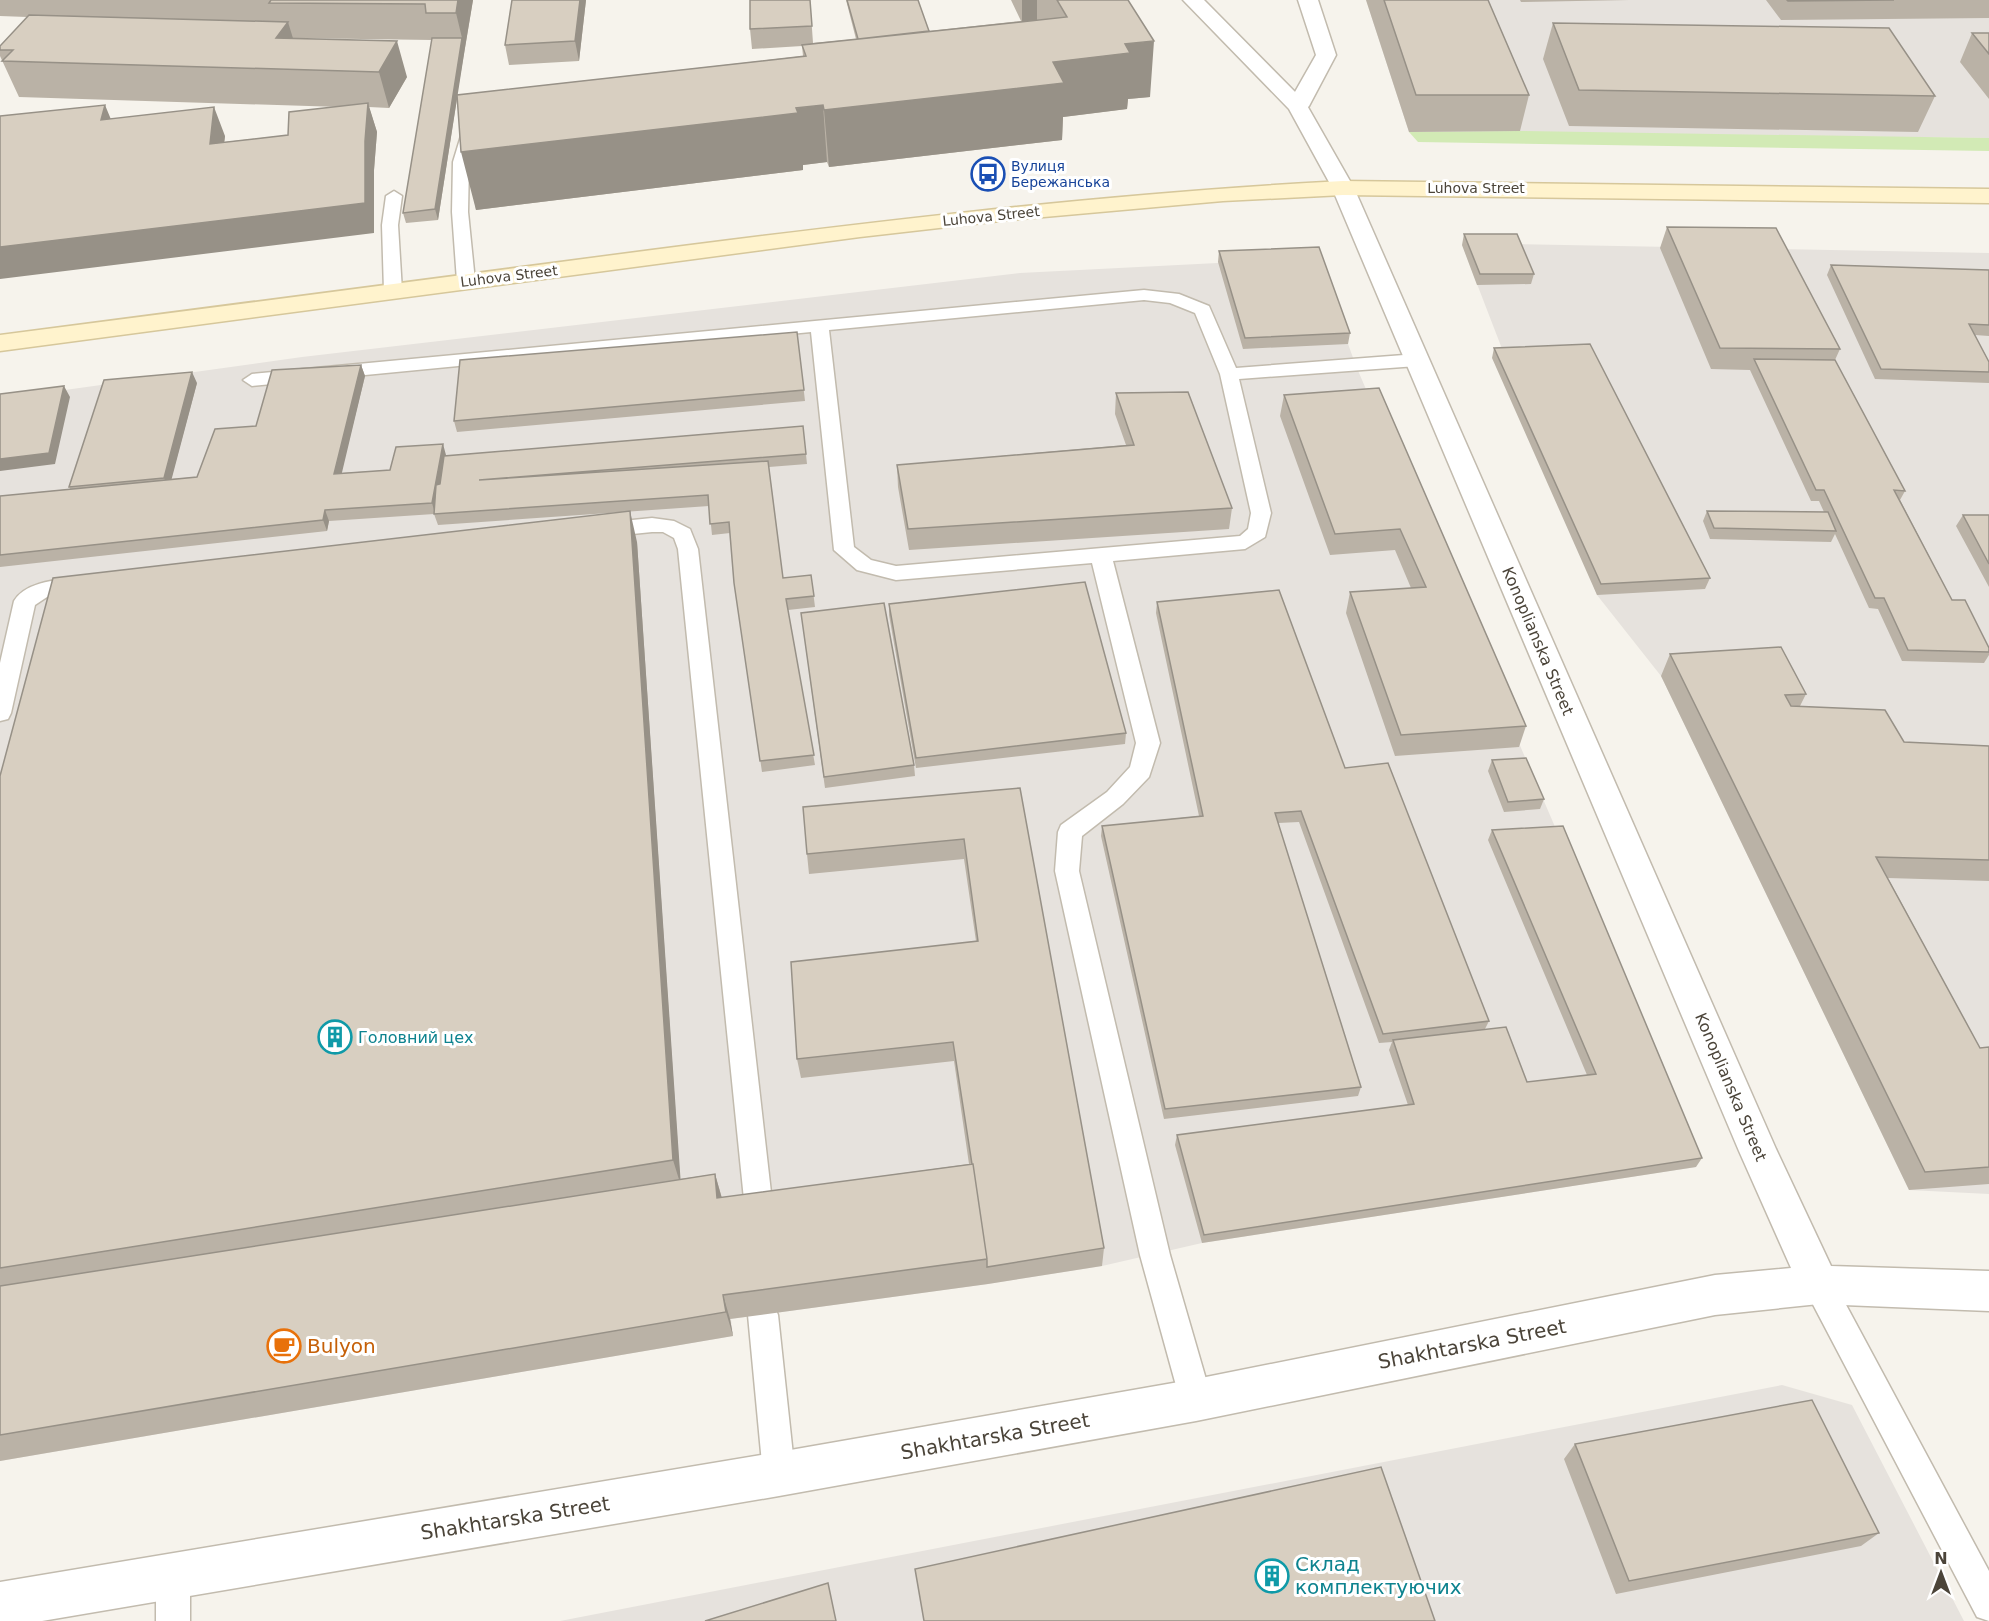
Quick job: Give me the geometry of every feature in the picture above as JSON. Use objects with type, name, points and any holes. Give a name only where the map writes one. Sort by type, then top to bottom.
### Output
[{"type":"main road","name":"Luhova Street","points":[[0,343],[466,281],[1009,213],[1223,194],[1343,188],[1989,196]]},
{"type":"street","name":"Konoplianska Street","points":[[1193,0],[1298,106],[1343,188],[1753,1140],[1819,1285]]},
{"type":"street","points":[[1298,106],[1326,55],[1308,0]]},
{"type":"street","name":"Shakhtarska Street","points":[[0,1605],[173,1574],[779,1474],[1196,1400],[1715,1295],[1819,1285],[1989,1291]]},
{"type":"lane","points":[[466,281],[460,212],[461,162],[476,112]]},
{"type":"lane","points":[[393,291],[390,225],[394,196]]},
{"type":"lane","points":[[252,380],[1144,295],[1173,298],[1203,310],[1229,374],[1261,513],[1258,532],[1245,542],[896,573],[864,566],[844,550],[819,326]]},
{"type":"lane","points":[[1229,374],[1417,360]]},
{"type":"lane","points":[[586,532],[667,526],[683,534],[688,549],[759,1218]]},
{"type":"lane","points":[[1101,555],[1148,743],[1141,771],[1114,798],[1070,832],[1066,871],[1155,1254],[1196,1400]]},
{"type":"lane","points":[[0,713],[25,601],[41,591],[57,587],[104,582]]},
{"type":"lane","points":[[1819,1285],[1989,1605]]},
{"type":"lane","points":[[763,1315],[779,1474]]},
{"type":"lane","points":[[173,1574],[173,1621]]},
{"type":"shaded area","points":[[1366,0],[1989,0],[1989,138],[1409,132]]},
{"type":"shaded area","points":[[1462,245],[1989,253],[1989,1194],[1909,1190],[1661,676],[1597,595]]},
{"type":"shaded area","points":[[1317,258],[1356,366],[1559,836],[1696,1167],[1202,1243],[1102,1266],[988,1284],[731,1319],[733,1336],[0,1461],[0,399],[302,357],[1020,273]]},
{"type":"shaded area","points":[[1782,1385],[1852,1405],[1964,1621],[560,1621]]},
{"type":"green space","points":[[1520,131],[1989,138],[1989,151],[1418,142],[1409,132]]},
{"type":"building","points":[[271,0],[458,0],[456,13],[426,13],[425,4],[269,3]]},
{"type":"building","points":[[512,0],[580,0],[575,41],[505,45]]},
{"type":"building","points":[[750,0],[810,0],[812,26],[750,29]]},
{"type":"building","points":[[847,0],[918,0],[929,31],[858,39]]},
{"type":"building","points":[[1057,0],[1128,0],[1154,41],[1125,44],[1130,53],[1053,62],[1064,83],[824,110],[823,105],[796,108],[798,113],[461,152],[457,95],[806,56],[802,45],[1067,17]]},
{"type":"building","points":[[1384,0],[1488,0],[1529,95],[1416,95]]},
{"type":"building","points":[[1787,0],[1894,0],[1788,1]]},
{"type":"building","points":[[29,15],[288,22],[276,38],[397,41],[379,72],[2,61],[13,50],[0,50],[0,46]]},
{"type":"building","points":[[1553,23],[1889,28],[1935,96],[1579,90]]},
{"type":"building","points":[[1972,33],[1989,33],[1989,54]]},
{"type":"building","points":[[432,38],[462,38],[435,209],[403,213]]},
{"type":"building","points":[[368,103],[365,141],[365,203],[0,247],[0,116],[105,105],[101,120],[214,107],[210,144],[288,135],[289,112]]},
{"type":"building","points":[[1667,227],[1776,228],[1840,349],[1720,348]]},
{"type":"building","points":[[1464,234],[1517,234],[1534,274],[1480,274]]},
{"type":"building","points":[[1319,247],[1350,333],[1245,338],[1219,251]]},
{"type":"building","points":[[1831,265],[1989,270],[1989,325],[1969,324],[1989,362],[1989,372],[1881,369]]},
{"type":"building","points":[[797,332],[804,390],[454,421],[460,360]]},
{"type":"building","points":[[1590,344],[1710,578],[1601,584],[1494,348]]},
{"type":"building","points":[[1754,359],[1835,360],[1905,491],[1894,490],[1952,600],[1965,600],[1989,652],[1908,650],[1884,598],[1875,598],[1824,490],[1816,490]]},
{"type":"building","points":[[361,365],[334,474],[390,470],[396,447],[443,444],[432,503],[325,510],[323,520],[0,555],[0,496],[197,477],[215,429],[256,426],[272,370]]},
{"type":"building","points":[[192,372],[164,478],[69,487],[104,380]]},
{"type":"building","points":[[64,386],[49,453],[0,459],[0,394]]},
{"type":"building","points":[[1379,388],[1526,726],[1401,735],[1350,592],[1426,587],[1400,529],[1335,534],[1284,395]]},
{"type":"building","points":[[1188,392],[1232,508],[908,529],[897,465],[1134,445],[1116,393]]},
{"type":"building","points":[[803,426],[806,454],[479,480],[768,461],[783,578],[811,575],[814,596],[786,599],[814,755],[760,761],[734,583],[729,522],[710,524],[708,495],[434,514],[436,485],[440,484],[444,456]]},
{"type":"building","name":"Головний цех","points":[[630,511],[673,1160],[0,1268],[0,776],[53,578]]},
{"type":"building","points":[[1707,511],[1828,512],[1836,531],[1714,528]]},
{"type":"building","points":[[1963,515],[1989,515],[1989,564]]},
{"type":"building","points":[[1085,582],[1126,733],[916,758],[889,604]]},
{"type":"building","points":[[1279,590],[1345,768],[1388,763],[1489,1021],[1383,1034],[1301,811],[1275,813],[1361,1087],[1165,1109],[1102,826],[1203,816],[1157,602]]},
{"type":"building","points":[[884,603],[914,765],[824,777],[801,613]]},
{"type":"building","points":[[1781,647],[1806,694],[1785,695],[1791,706],[1885,710],[1904,742],[1989,746],[1989,860],[1876,857],[1980,1048],[1989,1047],[1989,1167],[1925,1172],[1670,654]]},
{"type":"building","points":[[1526,758],[1544,799],[1508,802],[1492,760]]},
{"type":"building","points":[[1020,788],[1104,1248],[987,1267],[953,1042],[797,1059],[791,962],[978,941],[964,839],[807,854],[803,807]]},
{"type":"building","points":[[1563,826],[1702,1158],[1204,1235],[1177,1135],[1414,1104],[1393,1040],[1506,1027],[1527,1082],[1596,1074],[1492,830]]},
{"type":"building","points":[[973,1164],[987,1259],[723,1295],[726,1312],[0,1435],[0,1286],[715,1174],[717,1198]]},
{"type":"building","points":[[1812,1400],[1879,1533],[1629,1581],[1575,1444]]},
{"type":"building","name":"Склад комплектуючих","points":[[1381,1467],[1435,1621],[924,1621],[915,1569]]},
{"type":"building","points":[[828,1583],[836,1621],[705,1621]]},
{"type":"place","name":"Вулиця Бережанська","points":[[988,174]]},
{"type":"place","name":"Головний цех","points":[[335,1037]]},
{"type":"place","name":"Bulyon","points":[[284,1346]]},
{"type":"place","name":"Склад комплектуючих","points":[[1272,1576]]}]
